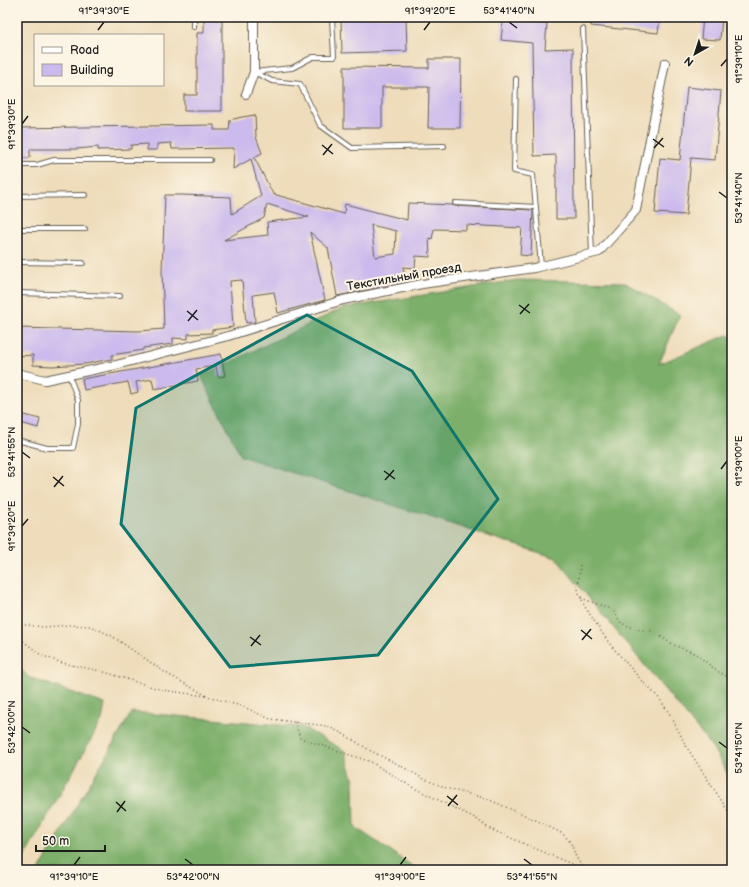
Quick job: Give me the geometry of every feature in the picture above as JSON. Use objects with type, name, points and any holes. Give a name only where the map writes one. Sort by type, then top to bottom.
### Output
[{"type":"street","points":[[246,94],[254,72],[254,17]]},
{"type":"street","name":"Текстильный проезд","points":[[17,373],[45,380],[116,365],[228,336],[343,300],[422,284],[541,266],[599,252],[636,210],[665,63]]},
{"type":"lane","points":[[194,17],[194,27]]},
{"type":"lane","points":[[254,72],[292,68],[313,57],[334,57],[332,17]]},
{"type":"lane","points":[[583,28],[592,254]]},
{"type":"lane","points":[[254,72],[272,81],[300,84],[320,125],[352,148],[444,146]]},
{"type":"lane","points":[[516,79],[514,171],[533,175],[541,266]]},
{"type":"lane","points":[[17,165],[37,165],[54,160],[210,160]]},
{"type":"lane","points":[[17,196],[85,194]]},
{"type":"lane","points":[[455,203],[536,207]]},
{"type":"lane","points":[[17,229],[85,230]]},
{"type":"lane","points":[[17,262],[83,263]]},
{"type":"lane","points":[[17,293],[120,296]]},
{"type":"lane","points":[[17,440],[47,448],[73,448],[78,424],[78,400],[69,375]]},
{"type":"path","points":[[580,565],[578,592],[585,607],[609,642],[642,681],[659,698],[672,716],[686,746],[732,817]]},
{"type":"path","points":[[581,598],[613,610],[621,623],[636,630],[652,631],[674,645],[696,654],[717,671],[732,679]]},
{"type":"path","points":[[17,624],[44,627],[70,625],[90,626],[112,636],[166,673],[207,696]]},
{"type":"path","points":[[17,636],[41,655],[62,664],[100,671],[162,690],[207,696],[244,707],[270,719],[327,726],[424,779],[449,789],[484,798],[538,821],[563,834],[571,843],[576,857],[584,870]]},
{"type":"path","points":[[295,722],[300,738],[371,762],[412,787],[475,818],[490,829],[584,870]]},
{"type":"highlighted area","points":[[307,315],[412,371],[498,499],[378,655],[230,667],[121,524],[136,408]]},
{"type":"green space","points":[[517,280],[624,282],[680,315],[659,364],[727,335],[732,337],[732,782],[713,748],[556,558],[241,456],[201,376],[343,308]]},
{"type":"green space","points":[[17,665],[28,677],[105,704],[102,720],[17,870]]},
{"type":"green space","points":[[132,712],[303,727],[345,751],[354,781],[355,827],[418,870],[39,870]]},
{"type":"building","points":[[204,17],[222,17],[222,111],[184,111],[184,95],[197,95],[197,33],[204,33]]},
{"type":"building","points":[[341,17],[406,17],[407,51],[342,53]]},
{"type":"building","points":[[592,17],[660,17],[658,33],[591,26]]},
{"type":"building","points":[[703,17],[722,17],[720,40],[701,39]]},
{"type":"building","points":[[503,21],[547,24],[545,49],[573,48],[574,219],[556,219],[556,155],[534,156],[532,43],[501,40]]},
{"type":"building","points":[[429,59],[461,59],[460,128],[428,128],[429,87],[382,87],[382,128],[344,128],[344,67],[429,68]]},
{"type":"building","points":[[687,87],[721,91],[715,160],[691,158],[686,215],[655,213],[660,158],[680,160]]},
{"type":"building","points":[[255,115],[256,137],[262,153],[254,157],[273,194],[344,214],[345,204],[407,220],[408,203],[533,210],[531,256],[520,255],[522,228],[466,225],[466,230],[434,229],[432,239],[429,238],[430,257],[416,256],[415,268],[403,267],[406,282],[337,296],[328,248],[310,232],[325,300],[278,313],[274,292],[253,295],[255,322],[246,323],[242,280],[230,281],[233,327],[212,330],[212,333],[188,334],[188,339],[173,338],[173,344],[143,348],[143,350],[112,355],[112,359],[85,364],[52,366],[33,365],[33,355],[17,356],[17,328],[139,331],[164,329],[162,271],[165,195],[231,197],[232,214],[261,196],[251,159],[233,169],[234,148],[172,149],[171,143],[157,144],[157,150],[147,150],[147,144],[131,145],[131,149],[98,150],[98,147],[77,149],[30,149],[30,158],[17,158],[17,128],[214,125],[214,130],[229,130],[230,120]],"holes":[[[267,204],[309,217],[267,222],[268,235],[224,240],[264,218]],[[371,225],[396,231],[395,254],[375,257]]]},
{"type":"building","points":[[221,354],[225,376],[218,377],[216,366],[196,369],[198,381],[154,389],[152,379],[136,382],[138,392],[131,394],[128,382],[84,390],[82,379]]},
{"type":"building","points":[[17,413],[40,419],[38,428],[17,422]]}]
